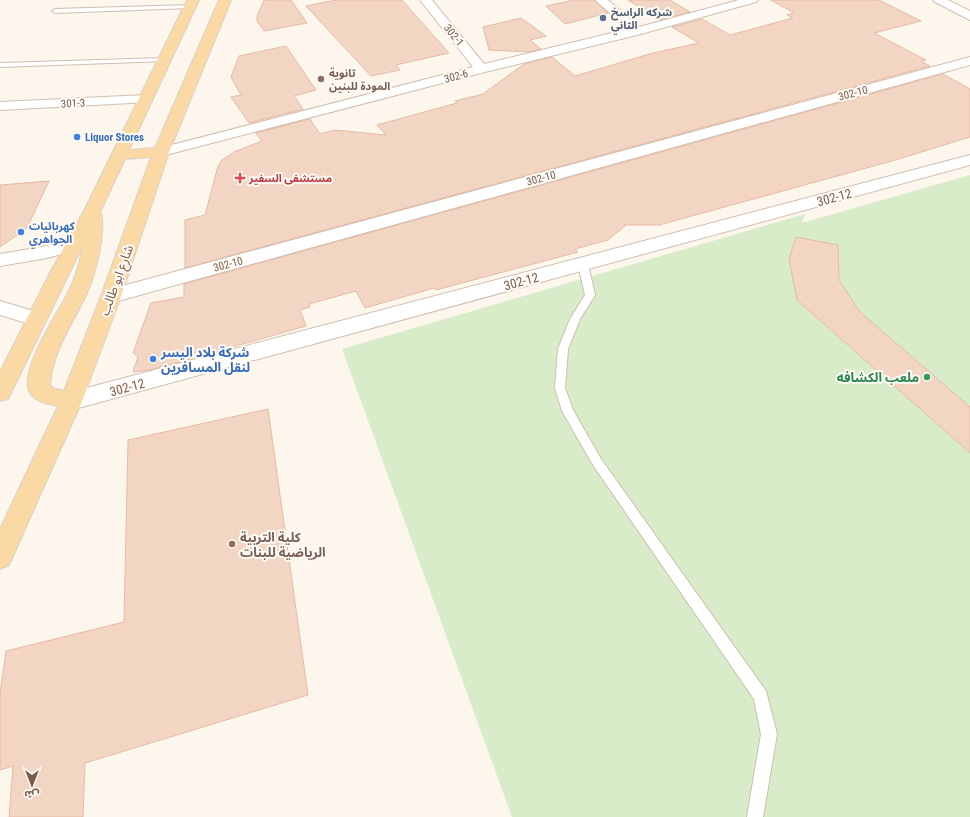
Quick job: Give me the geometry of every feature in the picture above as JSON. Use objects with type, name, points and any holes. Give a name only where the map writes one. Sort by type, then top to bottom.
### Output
[{"type":"main road","name":"شارع ابو طالب","points":[[0,557],[72,401],[111,296],[161,152],[225,0]]},
{"type":"main road","points":[[0,393],[36,319],[94,207],[191,3]]},
{"type":"main road","points":[[119,155],[161,152]]},
{"type":"main road","points":[[72,401],[46,395],[38,388],[38,378],[48,351],[82,282],[88,263],[93,232],[94,207]]},
{"type":"street","name":"302-1","points":[[426,0],[481,69]]},
{"type":"street","points":[[601,0],[637,31]]},
{"type":"street","name":"302-6","points":[[161,152],[481,69],[637,31],[752,0]]},
{"type":"street","points":[[939,0],[970,16]]},
{"type":"street","name":"302-10","points":[[111,296],[970,61]]},
{"type":"street","name":"301-3","points":[[0,106],[145,99]]},
{"type":"street","name":"302-12","points":[[72,401],[970,160]]},
{"type":"street","points":[[0,260],[47,252],[74,245]]},
{"type":"street","points":[[0,308],[36,319]]},
{"type":"lane","points":[[55,11],[191,3]]},
{"type":"lane","points":[[0,65],[164,60]]},
{"type":"lane","points":[[583,264],[590,295],[575,319],[563,349],[560,388],[568,411],[597,462],[761,696],[769,734],[754,817]]},
{"type":"green space","points":[[970,175],[970,817],[512,817],[342,349],[805,214],[802,223]]},
{"type":"building","points":[[264,0],[291,0],[307,23],[264,31],[257,21],[257,16]]},
{"type":"building","points":[[336,0],[402,0],[449,53],[396,65],[400,70],[371,76],[306,6]]},
{"type":"building","points":[[574,0],[594,0],[608,13],[565,24],[546,6]]},
{"type":"building","points":[[628,0],[670,0],[690,12],[661,20]]},
{"type":"building","points":[[771,0],[879,0],[921,21],[874,33],[926,60],[921,61],[930,66],[185,268],[185,220],[205,215],[218,166],[222,160],[234,152],[262,141],[256,133],[310,119],[320,134],[335,130],[386,135],[377,125],[457,103],[455,101],[483,94],[524,64],[552,57],[575,76],[653,53],[699,43],[672,27],[702,19],[730,35],[793,18],[787,15],[794,13]]},
{"type":"building","points":[[521,18],[546,36],[530,40],[541,49],[529,52],[489,50],[483,27]]},
{"type":"building","points":[[286,46],[316,90],[294,96],[303,109],[249,123],[231,97],[241,95],[231,77],[239,56]]},
{"type":"building","points":[[943,74],[970,89],[970,137],[892,161],[659,225],[624,225],[625,226],[608,240],[575,249],[578,252],[436,290],[434,288],[365,308],[356,291],[309,304],[310,307],[300,310],[306,326],[150,370],[133,372],[138,357],[133,353],[151,303],[184,297],[184,284]]},
{"type":"building","points":[[49,181],[27,228],[0,247],[0,185]]},
{"type":"building","points":[[796,237],[838,245],[839,280],[860,312],[970,407],[970,453],[797,300],[789,259]]},
{"type":"building","points":[[268,409],[308,695],[85,763],[83,817],[9,817],[13,766],[0,770],[0,694],[6,651],[124,622],[128,440]]},
{"type":"place","name":"شركه الراسخ الثاني","points":[[603,18]]},
{"type":"place","name":"ثانوية المودة للبنين","points":[[321,79]]},
{"type":"place","name":"Liquor Stores","points":[[77,137]]},
{"type":"place","name":"مستشفى السفير","points":[[240,178]]},
{"type":"place","name":"كهربائيات الجواهري","points":[[21,232]]},
{"type":"place","name":"شركة بلاد اليسر لنقل المسافرين","points":[[153,359]]},
{"type":"place","name":"ملعب الكشافه","points":[[927,377]]},
{"type":"place","name":"كلية التربية الرياضية للبنات","points":[[232,544]]}]
